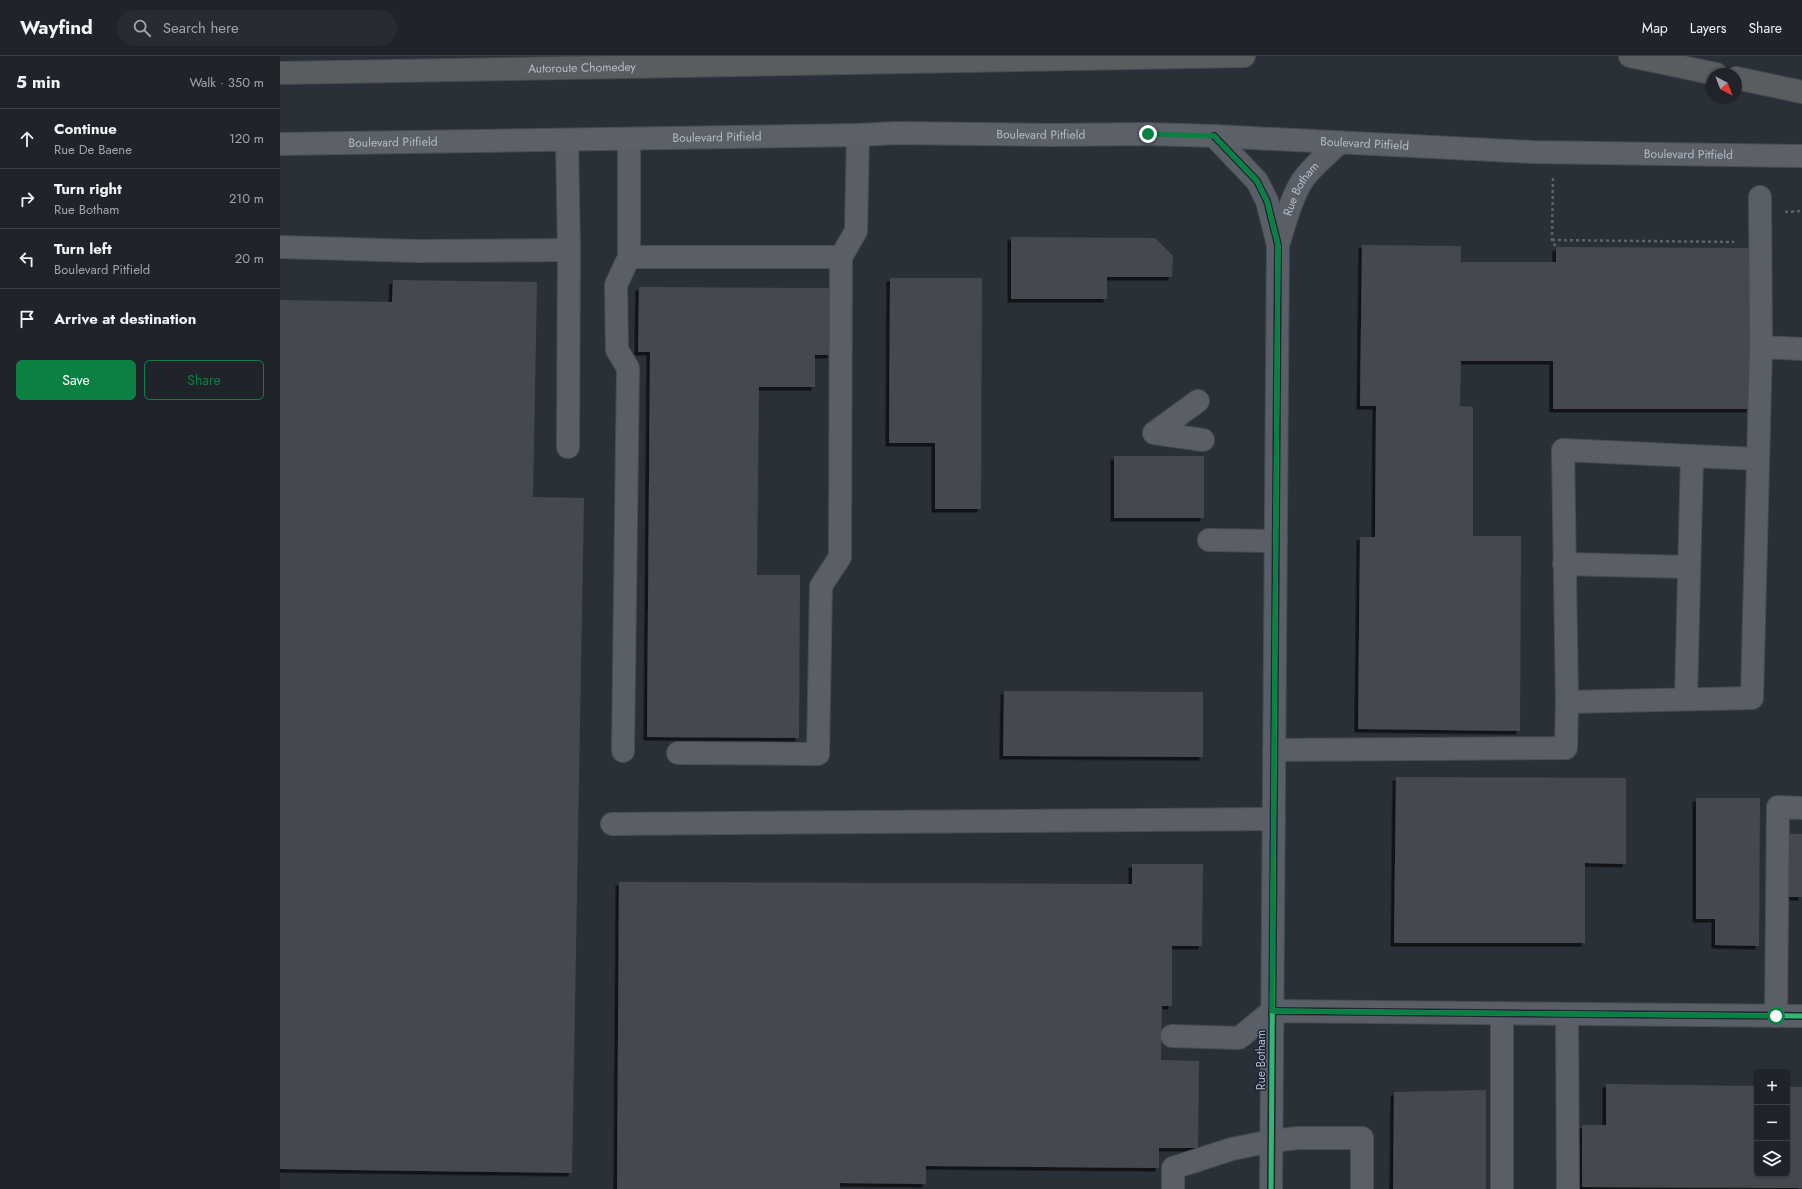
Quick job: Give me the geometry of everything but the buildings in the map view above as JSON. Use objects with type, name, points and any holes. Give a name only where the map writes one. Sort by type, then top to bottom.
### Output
[{"type":"highway","name":"Autoroute Chomedey","points":[[280,73],[1244,56]]},
{"type":"highway","points":[[1630,56],[1706,72]]},
{"type":"highway","points":[[1742,79],[1802,92]]},
{"type":"main road","name":"Boulevard Pitfield","points":[[280,144],[858,135],[897,133],[1214,136],[1585,154],[1802,156]]},
{"type":"street","points":[[678,753],[818,754],[821,586],[840,557],[841,257],[856,231],[858,135]]},
{"type":"street","name":"Rue Botham","points":[[1214,136],[1257,181],[1267,201],[1278,245],[1270,1189]]},
{"type":"street","points":[[624,751],[628,368],[617,350],[616,285],[629,257],[629,139]]},
{"type":"street","points":[[567,140],[568,447]]},
{"type":"street","name":"Rue Botham","points":[[1278,245],[1292,203],[1302,181],[1310,171],[1339,143]]},
{"type":"street","points":[[1567,702],[1752,698],[1761,347],[1760,197]]},
{"type":"street","points":[[280,247],[417,251],[568,250]]},
{"type":"street","points":[[629,257],[841,257]]},
{"type":"street","points":[[1761,347],[1802,349]]},
{"type":"street","points":[[1198,400],[1154,433],[1203,440]]},
{"type":"street","points":[[1274,750],[1566,748],[1567,702],[1563,450],[1758,459]]},
{"type":"street","points":[[1686,699],[1692,456]]},
{"type":"street","points":[[1209,540],[1276,541]]},
{"type":"street","points":[[1564,564],[1689,567]]},
{"type":"street","points":[[1776,1016],[1778,807],[1802,808]]},
{"type":"street","points":[[612,824],[1274,819]]},
{"type":"street","points":[[1172,1036],[1239,1038],[1272,1011],[1802,1016]]},
{"type":"street","points":[[1502,1013],[1502,1189]]},
{"type":"street","points":[[1567,1014],[1568,1189]]},
{"type":"street","points":[[1173,1189],[1173,1168],[1225,1151],[1271,1141],[1298,1138],[1362,1138],[1362,1189]]},
{"type":"path","points":[[1553,176],[1552,240],[1556,247]]},
{"type":"path","points":[[1552,240],[1742,242]]},
{"type":"cycle path","points":[[1214,136],[1257,181],[1267,201],[1278,245],[1271,1189]]},
{"type":"cycle path","points":[[1272,1011],[1802,1016]]},
{"type":"route","points":[[1148,134],[1214,136],[1257,181],[1267,201],[1278,245],[1272,1011],[1776,1016]]}]
